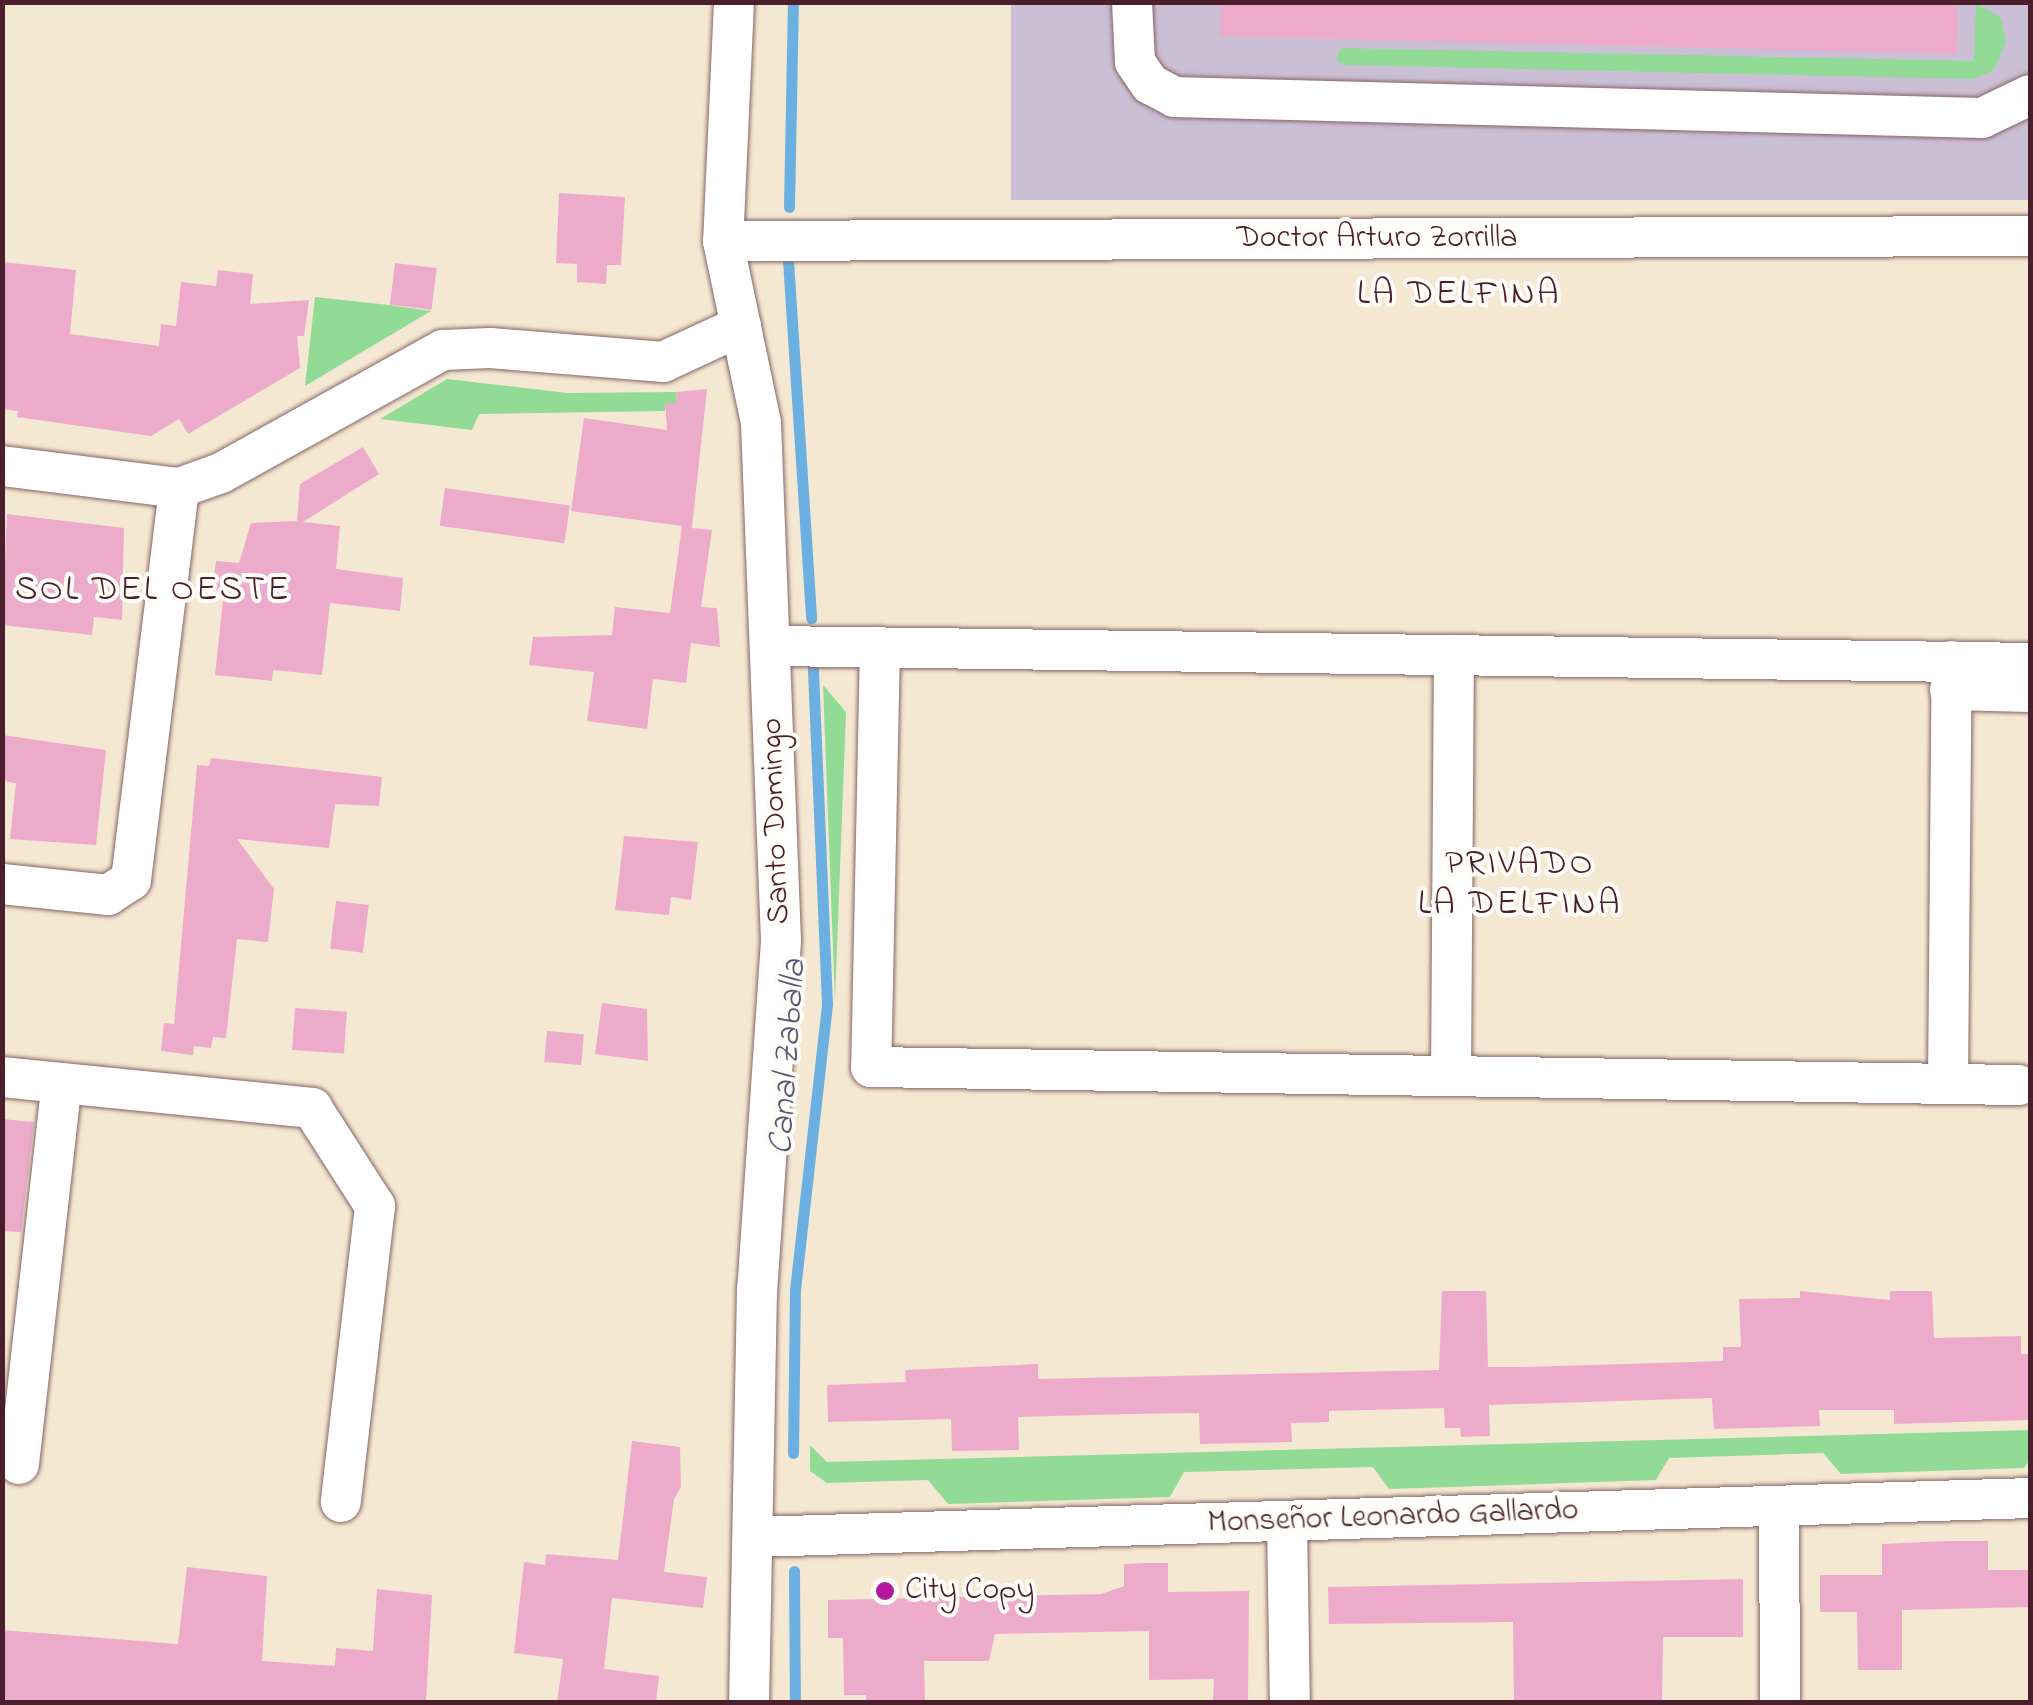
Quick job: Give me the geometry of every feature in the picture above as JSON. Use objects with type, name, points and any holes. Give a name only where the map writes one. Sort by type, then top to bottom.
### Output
[{"type":"street","name":"Santo Domingo","points":[[734,2],[723,241],[762,423],[781,942],[757,1290],[750,1702]]},
{"type":"street","points":[[1132,2],[1135,62],[1150,84],[1190,99],[1982,118],[2030,95]]},
{"type":"street","name":"Doctor Arturo Zorrilla","points":[[723,241],[2030,236]]},
{"type":"street","points":[[2,466],[179,488],[221,474],[444,350],[490,348],[663,362],[741,326]]},
{"type":"street","points":[[2,884],[108,894],[131,880],[179,488]]},
{"type":"street","points":[[772,646],[1454,655],[1951,676],[2030,692]]},
{"type":"street","points":[[880,647],[871,1067],[2019,1086]]},
{"type":"street","points":[[1450,1076],[1454,655]]},
{"type":"street","points":[[1951,676],[2030,663]]},
{"type":"street","points":[[1948,1084],[1951,676]]},
{"type":"street","points":[[2,1077],[312,1108],[375,1206],[341,1502]]},
{"type":"street","points":[[19,1464],[62,1083]]},
{"type":"street","name":"Monseñor Leonardo Gallardo","points":[[755,1537],[2030,1498]]},
{"type":"street","points":[[1778,1506],[1780,1702]]},
{"type":"street","points":[[1287,1521],[1290,1702]]},
{"type":"shaded area","points":[[1011,3],[2030,3],[2030,200],[1011,200]]},
{"type":"green space","points":[[1976,3],[2001,18],[2006,42],[1994,70],[1973,79],[1345,65],[1336,60],[1341,48],[1974,61]]},
{"type":"green space","points":[[315,297],[389,305],[431,311],[305,386]]},
{"type":"green space","points":[[447,379],[567,393],[676,392],[677,403],[665,403],[665,411],[479,414],[472,430],[380,419]]},
{"type":"green space","points":[[823,685],[846,712],[835,1001]]},
{"type":"green space","points":[[2030,1430],[2030,1460],[2024,1468],[1841,1474],[1823,1453],[1669,1458],[1656,1480],[1389,1489],[1373,1467],[1184,1472],[1170,1497],[948,1504],[928,1480],[827,1483],[810,1471],[810,1445],[827,1462]]},
{"type":"building","points":[[1221,2],[1958,2],[1957,54],[1220,36]]},
{"type":"building","points":[[559,193],[625,197],[621,265],[607,265],[606,284],[577,282],[577,264],[556,263]]},
{"type":"building","points":[[2,262],[76,270],[70,334],[159,346],[161,324],[176,326],[181,282],[216,286],[218,270],[253,274],[250,304],[309,300],[304,336],[297,336],[300,368],[188,434],[179,419],[151,436],[17,417],[18,411],[2,409]]},
{"type":"building","points":[[395,263],[437,268],[432,310],[390,305]]},
{"type":"building","points":[[707,389],[692,528],[712,530],[701,607],[717,608],[720,647],[691,643],[686,683],[653,679],[647,729],[587,721],[594,672],[529,665],[533,637],[612,635],[615,607],[670,613],[682,526],[571,511],[584,418],[667,430],[665,403],[677,403],[676,392]]},
{"type":"building","points":[[363,447],[379,474],[303,522],[340,526],[336,569],[403,578],[400,611],[330,603],[322,675],[273,670],[272,681],[215,675],[224,591],[212,590],[216,561],[239,563],[251,523],[297,521],[300,484]]},
{"type":"building","points":[[445,488],[570,506],[564,543],[440,526]]},
{"type":"building","points":[[7,514],[124,528],[122,620],[94,617],[92,635],[2,625]]},
{"type":"building","points":[[2,735],[106,750],[96,845],[10,839],[16,783],[2,781]]},
{"type":"building","points":[[211,758],[382,777],[379,806],[335,804],[329,848],[237,839],[274,889],[268,942],[237,939],[226,1038],[213,1037],[211,1048],[194,1046],[193,1055],[161,1051],[164,1023],[174,1024],[197,765],[209,766]]},
{"type":"building","points":[[624,836],[698,842],[691,900],[671,897],[669,915],[615,910]]},
{"type":"building","points":[[336,901],[369,905],[363,953],[330,949]]},
{"type":"building","points":[[602,1003],[647,1009],[648,1061],[595,1054]]},
{"type":"building","points":[[295,1008],[347,1012],[344,1054],[292,1050]]},
{"type":"building","points":[[547,1031],[584,1034],[581,1065],[544,1062]]},
{"type":"building","points":[[2,1119],[34,1122],[21,1232],[2,1231]]},
{"type":"building","points":[[1442,1291],[1486,1291],[1488,1367],[1525,1367],[1723,1361],[1723,1347],[1741,1347],[1739,1299],[1800,1298],[1800,1291],[1890,1300],[1890,1291],[1932,1291],[1934,1338],[2021,1336],[2021,1354],[2030,1354],[2030,1420],[1894,1424],[1894,1410],[1819,1410],[1820,1426],[1714,1429],[1712,1398],[1489,1405],[1490,1436],[1461,1437],[1460,1428],[1445,1428],[1444,1408],[1329,1411],[1329,1422],[1291,1423],[1292,1442],[1200,1444],[1199,1413],[1018,1417],[1019,1450],[952,1451],[951,1419],[828,1422],[827,1385],[906,1382],[905,1370],[1038,1364],[1038,1379],[1439,1370]]},
{"type":"building","points":[[632,1441],[680,1447],[681,1487],[674,1499],[664,1572],[707,1577],[703,1608],[612,1598],[604,1669],[659,1676],[656,1702],[557,1702],[563,1659],[514,1653],[524,1562],[545,1565],[546,1554],[618,1560]]},
{"type":"building","points":[[1988,1541],[1988,1570],[2030,1570],[2030,1607],[1902,1610],[1902,1670],[1858,1670],[1857,1612],[1820,1612],[1820,1575],[1882,1575],[1882,1544]]},
{"type":"building","points":[[1168,1563],[1168,1592],[1249,1591],[1248,1702],[1213,1702],[1214,1679],[1149,1680],[1149,1631],[995,1634],[989,1661],[924,1661],[925,1702],[866,1702],[866,1695],[844,1695],[843,1638],[828,1638],[828,1600],[1101,1594],[1124,1586],[1124,1564]]},
{"type":"building","points":[[187,1567],[267,1576],[262,1661],[335,1666],[336,1648],[373,1651],[377,1589],[432,1595],[426,1702],[2,1702],[2,1630],[178,1644]]},
{"type":"building","points":[[1743,1579],[1743,1637],[1663,1637],[1662,1702],[1514,1702],[1513,1622],[1329,1624],[1328,1587]]},
{"type":"waterway","name":"Canal Zaballa","points":[[789,207],[793,2]]},
{"type":"waterway","name":"Canal Zaballa","points":[[788,260],[811,618]]},
{"type":"waterway","name":"Canal Zaballa","points":[[793,1453],[795,1290],[827,1004],[813,664]]},
{"type":"waterway","name":"Canal Zaballa","points":[[794,1571],[795,1702]]},
{"type":"place","name":"City Copy","points":[[885,1591]]},
{"type":"district","name":"LA DELFINA","points":[[1459,295]]},
{"type":"district","name":"SOL DEL OESTE","points":[[153,591]]},
{"type":"district","name":"PRIVADO LA DELFINA","points":[[1520,885]]}]
